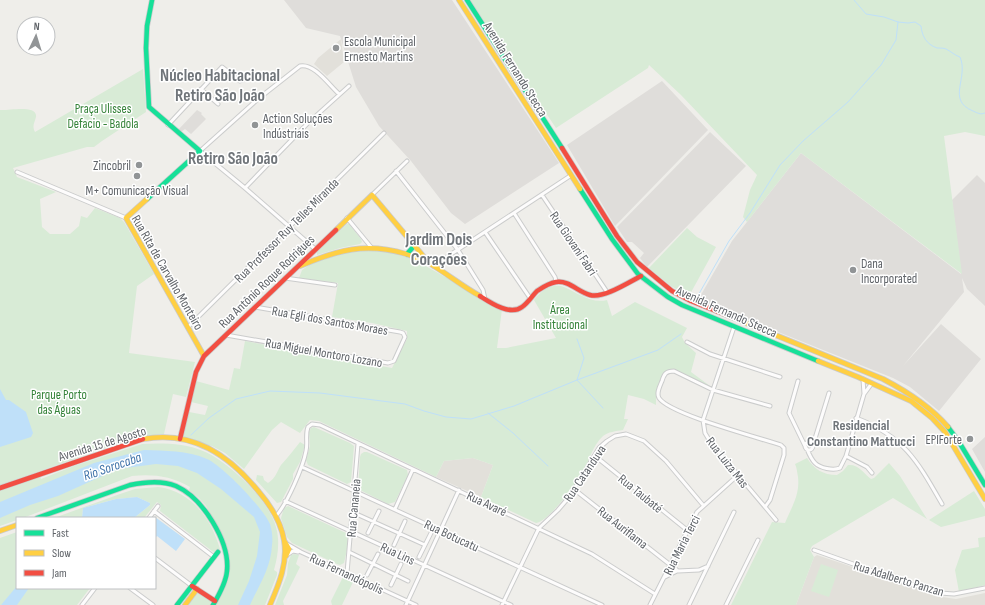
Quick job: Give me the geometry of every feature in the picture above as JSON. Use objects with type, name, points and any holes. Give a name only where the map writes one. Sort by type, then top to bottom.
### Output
[{"type":"main road","points":[[126,218],[200,151],[151,110],[149,103],[146,48],[147,26],[152,0]]},
{"type":"main road","name":"Avenida Fernando Stecca","points":[[459,0],[570,176],[612,239],[641,276],[668,297],[682,305],[734,328],[868,381],[911,401],[932,418],[945,432],[985,499]]},
{"type":"main road","name":"Avenida Fernando Stecca","points":[[467,0],[617,236],[639,264],[672,291],[691,301],[902,388],[937,414],[950,429],[985,485]]},
{"type":"main road","points":[[570,176],[575,173],[584,183]]},
{"type":"main road","points":[[372,195],[414,246],[433,266],[485,299],[510,310],[515,310],[526,305],[530,298],[541,287],[556,281],[572,285],[591,296],[600,295],[641,276],[641,267],[639,264]]},
{"type":"main road","name":"Rua Antônio Roque Rodrigues","points":[[180,439],[196,372],[204,356],[372,195]]},
{"type":"main road","name":"Rua Rita de Carvalho Monteiro","points":[[126,218],[204,356]]},
{"type":"main road","points":[[407,254],[414,246]]},
{"type":"main road","points":[[296,267],[317,258],[344,250],[371,247],[407,254],[429,262]]},
{"type":"main road","points":[[314,250],[317,258]]},
{"type":"main road","points":[[734,328],[736,324],[740,322],[765,331]]},
{"type":"main road","points":[[868,381],[870,376],[878,377]]},
{"type":"main road","name":"Avenida 15 de Agosto","points":[[0,488],[138,441],[158,437],[180,439],[199,443],[224,455],[246,475],[265,498],[276,516],[287,545],[281,581],[270,605]]},
{"type":"main road","points":[[39,517],[131,484],[150,482],[165,483],[181,488],[194,497],[204,509],[217,531],[223,545],[226,561],[226,576],[214,603],[192,586]]},
{"type":"main road","points":[[0,531],[16,525]]},
{"type":"main road","points":[[177,605],[218,552]]},
{"type":"main road","points":[[185,605],[197,589]]},
{"type":"street","points":[[314,250],[245,188],[200,151],[258,99],[300,66],[312,68],[339,94]]},
{"type":"street","points":[[168,125],[222,67],[240,81],[243,80]]},
{"type":"street","points":[[245,188],[308,123],[349,86]]},
{"type":"street","points":[[201,89],[218,104]]},
{"type":"street","name":"Rua Professor Ruy Telles Miranda","points":[[188,327],[384,133]]},
{"type":"street","name":"Rua Antônio Roque Rodrigues","points":[[372,195],[407,161]]},
{"type":"street","points":[[396,171],[458,250],[482,290],[485,299]]},
{"type":"street","name":"Rua Rita de Carvalho Monteiro","points":[[17,172],[126,218]]},
{"type":"street","points":[[433,266],[570,176]]},
{"type":"street","name":"Rua Giovani Fabri","points":[[542,195],[607,292]]},
{"type":"street","points":[[514,213],[555,277],[556,281]]},
{"type":"street","points":[[347,218],[371,247]]},
{"type":"street","points":[[485,232],[530,298]]},
{"type":"street","points":[[285,278],[335,285]]},
{"type":"street","name":"Rua Egli dos Santos Moraes","points":[[255,307],[400,332],[405,335]]},
{"type":"street","name":"Rua Luiza Mas","points":[[734,328],[703,420],[705,433],[710,443],[776,520]]},
{"type":"street","name":"Rua Miguel Montoro Lozano","points":[[225,335],[388,364],[394,360],[405,335]]},
{"type":"street","points":[[687,342],[710,354],[780,377]]},
{"type":"street","points":[[765,507],[770,500],[784,455],[784,448],[781,445],[689,416],[663,402],[659,398],[658,394],[664,375],[669,371],[674,371],[713,390],[770,406]]},
{"type":"street","points":[[798,381],[789,413],[802,441],[816,464],[836,470],[842,466],[846,456],[868,381]]},
{"type":"street","points":[[864,394],[868,381]]},
{"type":"street","points":[[806,448],[809,450],[811,444],[816,438],[829,393]]},
{"type":"street","points":[[856,418],[882,430],[894,438],[910,453],[942,504]]},
{"type":"street","name":"Rua Avaré","points":[[302,467],[306,451],[306,432],[308,427],[312,424],[320,425],[539,528],[607,562],[656,594]]},
{"type":"street","name":"Rua Catanduva","points":[[503,603],[519,566],[539,528],[558,510],[575,490],[595,456],[607,441],[615,436],[626,434],[638,438],[644,442],[666,461],[703,505]]},
{"type":"street","points":[[802,441],[811,444]]},
{"type":"street","name":"Rua Cananeia","points":[[347,573],[358,444]]},
{"type":"street","points":[[806,448],[806,444],[811,444]]},
{"type":"street","points":[[811,444],[811,456]]},
{"type":"street","name":"Rua Taubaté","points":[[595,456],[687,530]]},
{"type":"street","points":[[846,456],[867,467],[872,473]]},
{"type":"street","points":[[276,516],[302,467]]},
{"type":"street","name":"Rua Botucatu","points":[[302,467],[602,605]]},
{"type":"street","points":[[395,509],[413,469]]},
{"type":"street","name":"Rua Maria Terci","points":[[650,605],[697,512],[737,476]]},
{"type":"street","points":[[407,603],[459,490]]},
{"type":"street","name":"Rua Auriflama","points":[[575,490],[678,571]]},
{"type":"street","name":"Rua Lins","points":[[285,501],[425,565],[503,603],[511,605]]},
{"type":"street","points":[[150,517],[158,506]]},
{"type":"street","points":[[368,533],[379,510]]},
{"type":"street","points":[[154,511],[214,557]]},
{"type":"street","points":[[352,512],[425,545]]},
{"type":"street","points":[[690,604],[734,512]]},
{"type":"street","points":[[394,545],[405,521]]},
{"type":"street","points":[[419,557],[431,533]]},
{"type":"street","points":[[726,605],[758,540]]},
{"type":"street","name":"Rua Fernandópolis","points":[[287,545],[407,603],[416,605]]},
{"type":"street","name":"Rua Adalberto Panzan","points":[[814,550],[898,580],[940,593],[954,594],[985,588]]},
{"type":"street","points":[[286,552],[294,551]]},
{"type":"street","name":"Rua Fernandópolis","points":[[285,558],[294,551],[301,552]]},
{"type":"street","points":[[349,552],[408,581]]},
{"type":"street","points":[[367,575],[378,554]]},
{"type":"street","points":[[156,559],[192,586]]},
{"type":"street","points":[[392,585],[401,564]]},
{"type":"street","points":[[664,577],[678,571],[699,570],[708,566]]},
{"type":"street","points":[[699,570],[704,574]]},
{"type":"street","points":[[88,605],[83,604],[94,589]]},
{"type":"street","points":[[131,589],[153,605]]},
{"type":"shaded area","points":[[284,0],[452,0],[559,163],[465,224],[451,213],[411,161],[379,126],[356,87],[340,36],[306,28]]},
{"type":"shaded area","name":"Escola Municipal Ernesto Martins","points":[[341,39],[344,62],[327,76],[314,64],[318,58]]},
{"type":"shaded area","points":[[662,81],[708,130],[615,226],[567,145]]},
{"type":"shaded area","points":[[197,110],[202,113],[201,114],[206,119],[191,134],[185,129],[181,132],[178,130]]},
{"type":"shaded area","points":[[710,132],[746,166],[647,267],[640,258],[644,253],[632,242],[627,242],[617,227]]},
{"type":"shaded area","points":[[801,153],[961,274],[952,200],[977,175],[985,183],[985,306],[967,289],[962,278],[964,292],[903,366],[941,324],[981,359],[939,411],[910,387],[893,378],[698,300],[732,241]]},
{"type":"shaded area","points":[[985,437],[985,472],[972,449]]},
{"type":"shaded area","points":[[473,458],[493,465],[481,497],[436,477],[444,461]]},
{"type":"shaded area","points":[[817,555],[942,597],[956,599],[985,593],[985,605],[796,605],[814,557]]},
{"type":"green space","points":[[470,0],[985,0],[985,136],[965,132],[944,136],[962,274],[801,153],[747,222],[743,217],[750,190],[757,175],[681,95],[649,65],[648,68],[556,128]]},
{"type":"green space","points":[[143,69],[146,112],[94,147],[87,147],[13,168],[17,177],[56,192],[40,199],[42,227],[50,234],[70,234],[79,226],[81,216],[87,218],[95,208],[120,218],[124,222],[154,274],[137,286],[129,353],[195,362],[186,397],[173,394],[164,434],[137,437],[0,485],[0,110],[27,109],[32,111],[35,113],[36,117],[33,126],[35,132]]},
{"type":"green space","points":[[347,224],[349,224],[362,242],[360,244],[317,255],[317,252]]},
{"type":"green space","points":[[687,228],[697,237],[716,247],[689,296],[671,286],[649,268]]},
{"type":"green space","name":"Área Institucional","points":[[376,250],[394,253],[415,260],[502,309],[497,348],[506,348],[556,338],[534,300],[540,293],[551,287],[560,286],[590,299],[601,301],[607,300],[612,316],[635,302],[687,328],[682,337],[685,343],[696,353],[691,372],[710,386],[675,370],[665,373],[659,382],[656,405],[644,399],[628,395],[624,419],[628,419],[623,430],[607,434],[599,440],[593,449],[582,474],[567,494],[548,516],[536,523],[481,497],[493,465],[473,458],[444,461],[436,477],[319,421],[310,420],[300,433],[281,422],[272,430],[244,469],[225,453],[212,446],[184,439],[183,437],[189,412],[205,415],[208,406],[191,402],[196,381],[229,390],[234,368],[240,369],[245,341],[392,368],[407,339],[407,331],[372,323],[332,317],[338,283],[299,278],[302,270],[312,263],[344,252]]},
{"type":"green space","points":[[314,427],[354,446],[351,482],[347,484],[308,465],[306,460],[310,446],[309,432],[311,428]]},
{"type":"green space","points":[[300,442],[305,445],[300,462],[281,502],[277,503],[256,480],[257,475],[263,476],[264,480],[268,483],[271,481],[275,477],[281,465]]},
{"type":"green space","points":[[142,444],[189,446],[203,451],[224,463],[246,483],[265,505],[272,516],[276,527],[278,543],[274,570],[277,572],[277,575],[265,605],[216,605],[229,578],[230,566],[226,544],[206,506],[189,490],[190,487],[176,480],[147,475],[132,476],[26,517],[16,517],[16,520],[0,526],[0,490],[40,476],[41,479],[74,466]]},
{"type":"green space","points":[[364,452],[407,470],[408,475],[395,502],[388,504],[358,489],[360,457]]},
{"type":"green space","points":[[807,458],[819,471],[823,473],[837,475],[848,465],[852,465],[858,467],[871,479],[874,478],[889,463],[900,476],[927,519],[893,498],[812,546],[810,550],[814,557],[796,605],[731,605],[772,522],[785,523],[798,489],[798,477],[795,464]]},
{"type":"green space","points":[[158,487],[180,494],[190,500],[205,517],[220,549],[214,552],[212,551],[160,511],[161,505],[157,502],[145,517],[135,517],[150,505],[150,503],[137,497],[116,499],[83,508],[82,517],[57,517],[135,489]]},
{"type":"green space","points":[[974,491],[985,509],[985,516],[941,527],[929,520]]},
{"type":"green space","points":[[288,506],[346,533],[348,543],[344,563],[340,565],[337,564],[292,543],[287,537],[281,518],[284,508]]},
{"type":"green space","points":[[16,532],[16,589],[89,589],[77,605],[0,605],[0,538]]},
{"type":"green space","points":[[985,537],[985,585],[959,592],[955,570],[962,550],[979,547],[978,538]]},
{"type":"green space","points":[[291,555],[299,555],[296,564],[300,567],[283,601],[284,605],[275,605],[287,575],[288,563]]},
{"type":"green space","points":[[821,564],[838,570],[829,597],[811,591]]},
{"type":"green space","points":[[343,577],[353,582],[342,605],[332,605],[331,601]]},
{"type":"green space","points":[[198,592],[211,600],[210,605],[187,605]]},
{"type":"water","points":[[0,389],[6,400],[9,400],[26,412],[33,433],[31,437],[0,447]]},
{"type":"water","name":"Rio Sorocaba","points":[[144,450],[184,452],[207,459],[232,478],[266,517],[272,532],[271,553],[264,576],[250,605],[238,605],[249,581],[257,556],[260,532],[254,517],[221,489],[197,473],[178,466],[156,464],[118,469],[58,496],[30,505],[0,518],[0,502],[94,463]]},
{"type":"water","points":[[137,497],[150,503],[150,505],[135,517],[82,517],[83,508],[116,499]]},
{"type":"water","points":[[156,518],[185,539],[176,551],[157,536],[156,537]]},
{"type":"water","points":[[16,587],[16,589],[28,589],[17,605],[1,605]]},
{"type":"waterway","points":[[854,0],[866,14],[884,17],[898,22],[915,22],[921,26],[922,33],[927,42],[937,48],[946,49],[960,57],[962,73],[959,95],[961,101],[965,106],[973,111],[980,114],[985,113]]},
{"type":"waterway","points":[[696,299],[729,241],[750,213],[780,165],[803,141],[848,102],[881,65],[896,40],[898,22]]},
{"type":"waterway","points":[[191,435],[209,418],[236,399],[270,391],[320,393],[405,404],[446,417],[471,419],[514,406],[577,380],[658,350],[681,334]]},
{"type":"waterway","points":[[577,339],[584,358],[577,380],[603,408]]},
{"type":"waterway","points":[[488,413],[513,433],[548,466]]},
{"type":"traffic: fast","points":[[147,199],[200,151],[149,107],[146,48],[147,26],[152,0]]},
{"type":"traffic: fast","points":[[467,0],[562,148]]},
{"type":"traffic: fast","points":[[580,189],[612,239],[638,274],[668,297],[682,305],[818,361]]},
{"type":"traffic: fast","points":[[407,254],[414,246]]},
{"type":"traffic: fast","points":[[948,427],[959,442],[985,485]]},
{"type":"traffic: fast","points":[[40,517],[130,485],[153,482],[176,486],[196,500],[205,511],[213,522],[224,547],[227,560],[227,571],[222,589],[213,605]]},
{"type":"traffic: fast","points":[[177,605],[218,552]]},
{"type":"traffic: slow","points":[[459,0],[580,189]]},
{"type":"traffic: slow","points":[[336,230],[372,195],[429,263]]},
{"type":"traffic: slow","points":[[147,199],[126,218],[204,356]]},
{"type":"traffic: slow","points":[[300,266],[339,252],[365,248],[391,250],[421,259],[480,296]]},
{"type":"traffic: slow","points":[[741,321],[883,379],[918,400],[934,412],[948,427]]},
{"type":"traffic: slow","points":[[818,361],[911,401],[932,418],[945,432],[985,499]]},
{"type":"traffic: slow","points":[[143,439],[161,437],[178,438],[194,442],[208,448],[235,467],[263,497],[278,521],[283,533],[285,549],[282,573],[270,605]]},
{"type":"traffic: slow","points":[[0,531],[16,525]]},
{"type":"traffic: slow","points":[[285,542],[289,549],[286,556]]},
{"type":"traffic: slow","points":[[185,605],[197,589]]},
{"type":"traffic: jam","points":[[562,148],[617,236],[637,262],[672,291],[691,301],[741,321]]},
{"type":"traffic: jam","points":[[180,439],[196,372],[204,356],[336,230]]},
{"type":"traffic: jam","points":[[480,296],[501,308],[512,310],[522,307],[537,291],[546,285],[553,283],[561,282],[569,284],[595,296],[602,295],[616,289],[641,276]]},
{"type":"traffic: jam","points":[[0,488],[143,439]]},
{"type":"traffic: jam","points":[[192,586],[215,601]]},
{"type":"place","name":"Escola Municipal Ernesto Martins","points":[[336,48]]},
{"type":"place","name":"Action Soluções Indústriais","points":[[255,125]]},
{"type":"place","name":"Zincobril","points":[[139,165]]},
{"type":"place","name":"M+ Comunicação Visual","points":[[137,176]]},
{"type":"place","name":"Dana Incorporated","points":[[853,270]]},
{"type":"place","name":"EPIForte","points":[[970,439]]},
{"type":"district","name":"Núcleo Habitacional Retiro São João","points":[[220,85]]},
{"type":"district","name":"Retiro São João","points":[[233,158]]},
{"type":"district","name":"Jardim Dois Corações","points":[[439,249]]},
{"type":"district","name":"Residencial Constantino Mattucci","points":[[861,434]]},
{"type":"park label","name":"Praça Ulisses Defacio - Badola","points":[[103,116]]},
{"type":"park label","name":"Parque Porto das Águas","points":[[59,402]]}]
